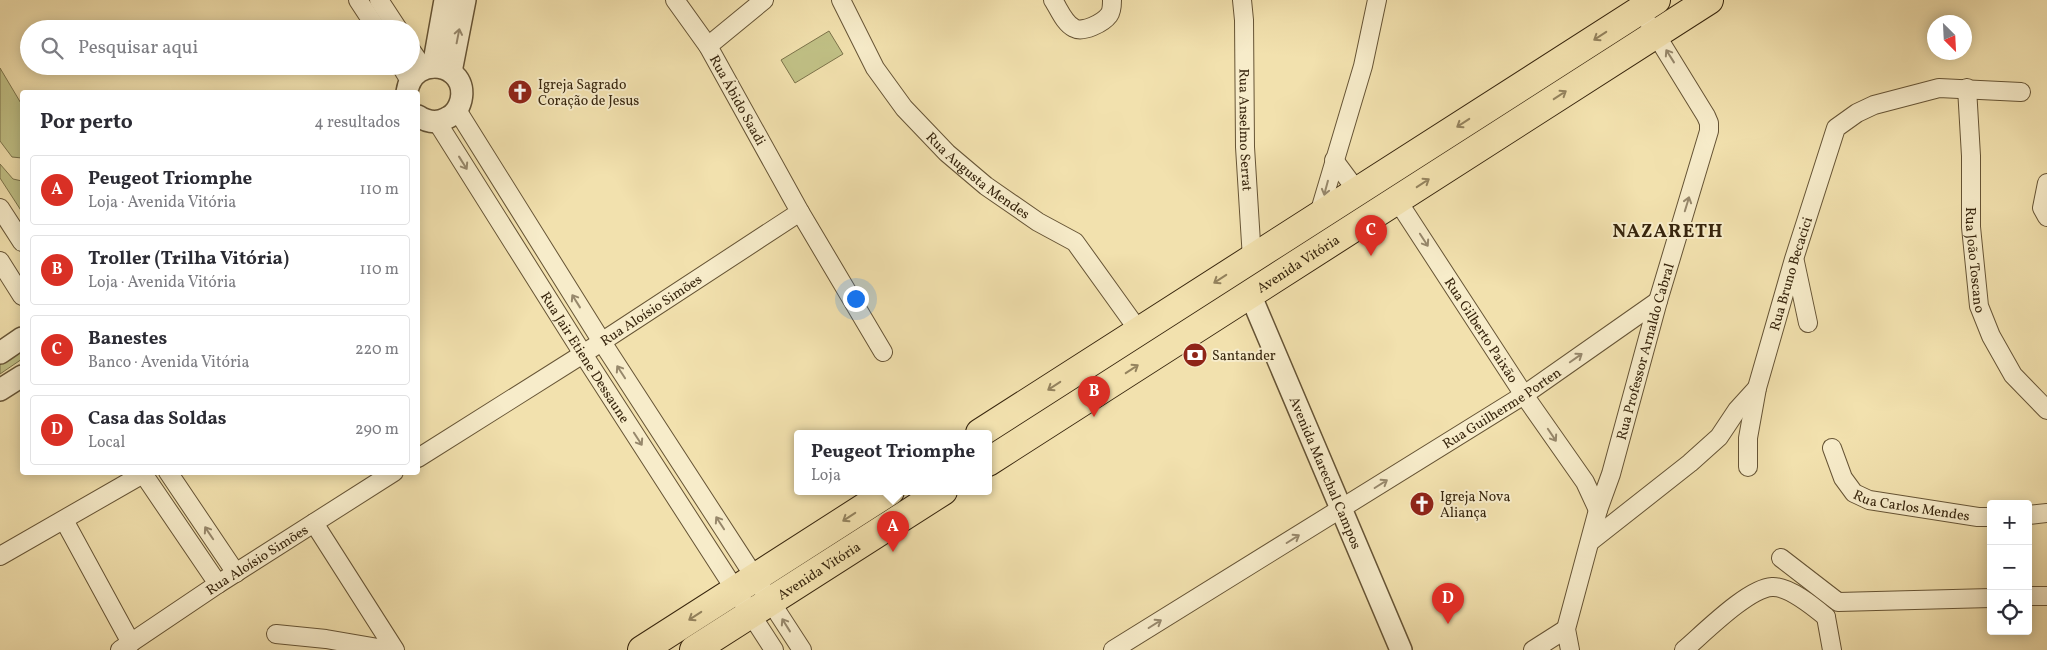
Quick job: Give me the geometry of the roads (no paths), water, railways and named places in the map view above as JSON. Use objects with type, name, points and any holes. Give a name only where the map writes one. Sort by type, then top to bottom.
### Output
[{"type":"main road","name":"Avenida Vitória","points":[[992,459],[1708,0]]},
{"type":"main road","name":"Avenida Vitória","points":[[985,430],[1649,5]]},
{"type":"main road","points":[[1250,294],[1246,282],[1250,270],[1276,243]]},
{"type":"main road","name":"Avenida Vitória","points":[[642,650],[884,495]]},
{"type":"main road","name":"Avenida Vitória","points":[[694,650],[937,495]]},
{"type":"street","points":[[358,0],[371,20]]},
{"type":"street","points":[[380,0],[392,20]]},
{"type":"street","points":[[421,74],[446,0]]},
{"type":"street","points":[[421,74],[464,0]]},
{"type":"street","name":"Rua Ábido Saadi","points":[[674,0],[708,46],[797,208],[883,352]]},
{"type":"street","points":[[708,46],[764,0]]},
{"type":"street","name":"Rua Augusta Mendes","points":[[841,0],[875,68],[904,108],[947,153],[986,186],[1038,222],[1075,242],[1139,331]]},
{"type":"street","points":[[1053,0],[1066,21],[1073,28],[1080,30],[1088,29],[1109,15],[1112,0]]},
{"type":"street","name":"Rua Anselmo Serrat","points":[[1242,0],[1244,20],[1245,147],[1252,258]]},
{"type":"street","points":[[1318,217],[1363,66],[1377,0]]},
{"type":"street","name":"Rua Professor Arnaldo Cabral","points":[[1570,650],[1566,629],[1658,301],[1709,131],[1706,116],[1656,34],[1649,5]]},
{"type":"street","points":[[421,74],[458,81],[461,88],[461,100],[457,110],[448,118],[424,121]]},
{"type":"street","name":"Rua Bruno Becacici","points":[[1590,542],[1690,463],[1719,437],[1737,410],[1757,388],[1794,260],[1836,128],[1874,105],[1938,88],[2020,92]]},
{"type":"street","name":"Rua João Toscano","points":[[1967,88],[1971,156],[1971,227],[1979,306],[1991,336],[2013,374],[2047,410]]},
{"type":"street","name":"Rua Jair Etiene Dessaune","points":[[457,110],[602,342],[746,583]]},
{"type":"street","name":"Rua Jair Etiene Dessaune","points":[[424,121],[583,354],[746,583]]},
{"type":"street","points":[[1334,160],[1357,191]]},
{"type":"street","points":[[2047,183],[2042,208],[2047,217]]},
{"type":"street","name":"Rua Gilberto Paixão","points":[[1397,200],[1584,482],[1598,510]]},
{"type":"street","points":[[0,208],[20,239]]},
{"type":"street","name":"Rua Aloísio Simões","points":[[420,453],[602,342],[797,208]]},
{"type":"street","points":[[1794,260],[1808,323]]},
{"type":"street","points":[[0,261],[20,293]]},
{"type":"street","name":"Avenida Marechal Campos","points":[[1250,294],[1401,650]]},
{"type":"street","name":"Rua Guilherme Porten","points":[[1113,650],[1524,394],[1658,301]]},
{"type":"street","points":[[0,353],[20,339]]},
{"type":"street","points":[[0,390],[20,377]]},
{"type":"street","points":[[1748,467],[1748,438],[1757,388]]},
{"type":"street","name":"Rua Carlos Mendes","points":[[1832,448],[1843,478],[1854,493],[1869,500],[1987,517]]},
{"type":"street","points":[[1584,482],[1596,481],[1611,474]]},
{"type":"street","points":[[0,556],[140,475]]},
{"type":"street","points":[[144,475],[218,584]]},
{"type":"street","points":[[170,475],[236,573]]},
{"type":"street","name":"Rua Aloísio Simões","points":[[126,647],[218,584],[389,475]]},
{"type":"street","points":[[2032,515],[2047,513]]},
{"type":"street","points":[[64,520],[126,647]]},
{"type":"street","points":[[314,522],[394,650]]},
{"type":"street","points":[[1781,558],[1838,602],[1987,598]]},
{"type":"street","points":[[746,583],[761,607],[802,650]]},
{"type":"street","points":[[1684,650],[1733,607],[1758,592],[1772,587],[1787,591],[1809,603],[1826,617],[1832,650]]},
{"type":"street","points":[[2032,596],[2047,596]]},
{"type":"street","points":[[1826,617],[1838,602]]},
{"type":"street","points":[[761,607],[774,650]]},
{"type":"street","points":[[1533,650],[1566,629]]},
{"type":"street","points":[[276,634],[326,639],[390,650]]},
{"type":"place","name":"Igreja Sagrado Coração de Jesus","points":[[520,92]]},
{"type":"place","name":"Banestes","points":[[1371,256]]},
{"type":"place","name":"Santander","points":[[1195,355]]},
{"type":"place","name":"Troller (Trilha Vitória)","points":[[1094,417]]},
{"type":"place","name":"Igreja Nova Aliança","points":[[1422,504]]},
{"type":"place","name":"Peugeot Triomphe","points":[[893,552]]},
{"type":"place","name":"Casa das Soldas","points":[[1448,624]]},
{"type":"district","name":"NAZARETH","points":[[1668,230]]}]
